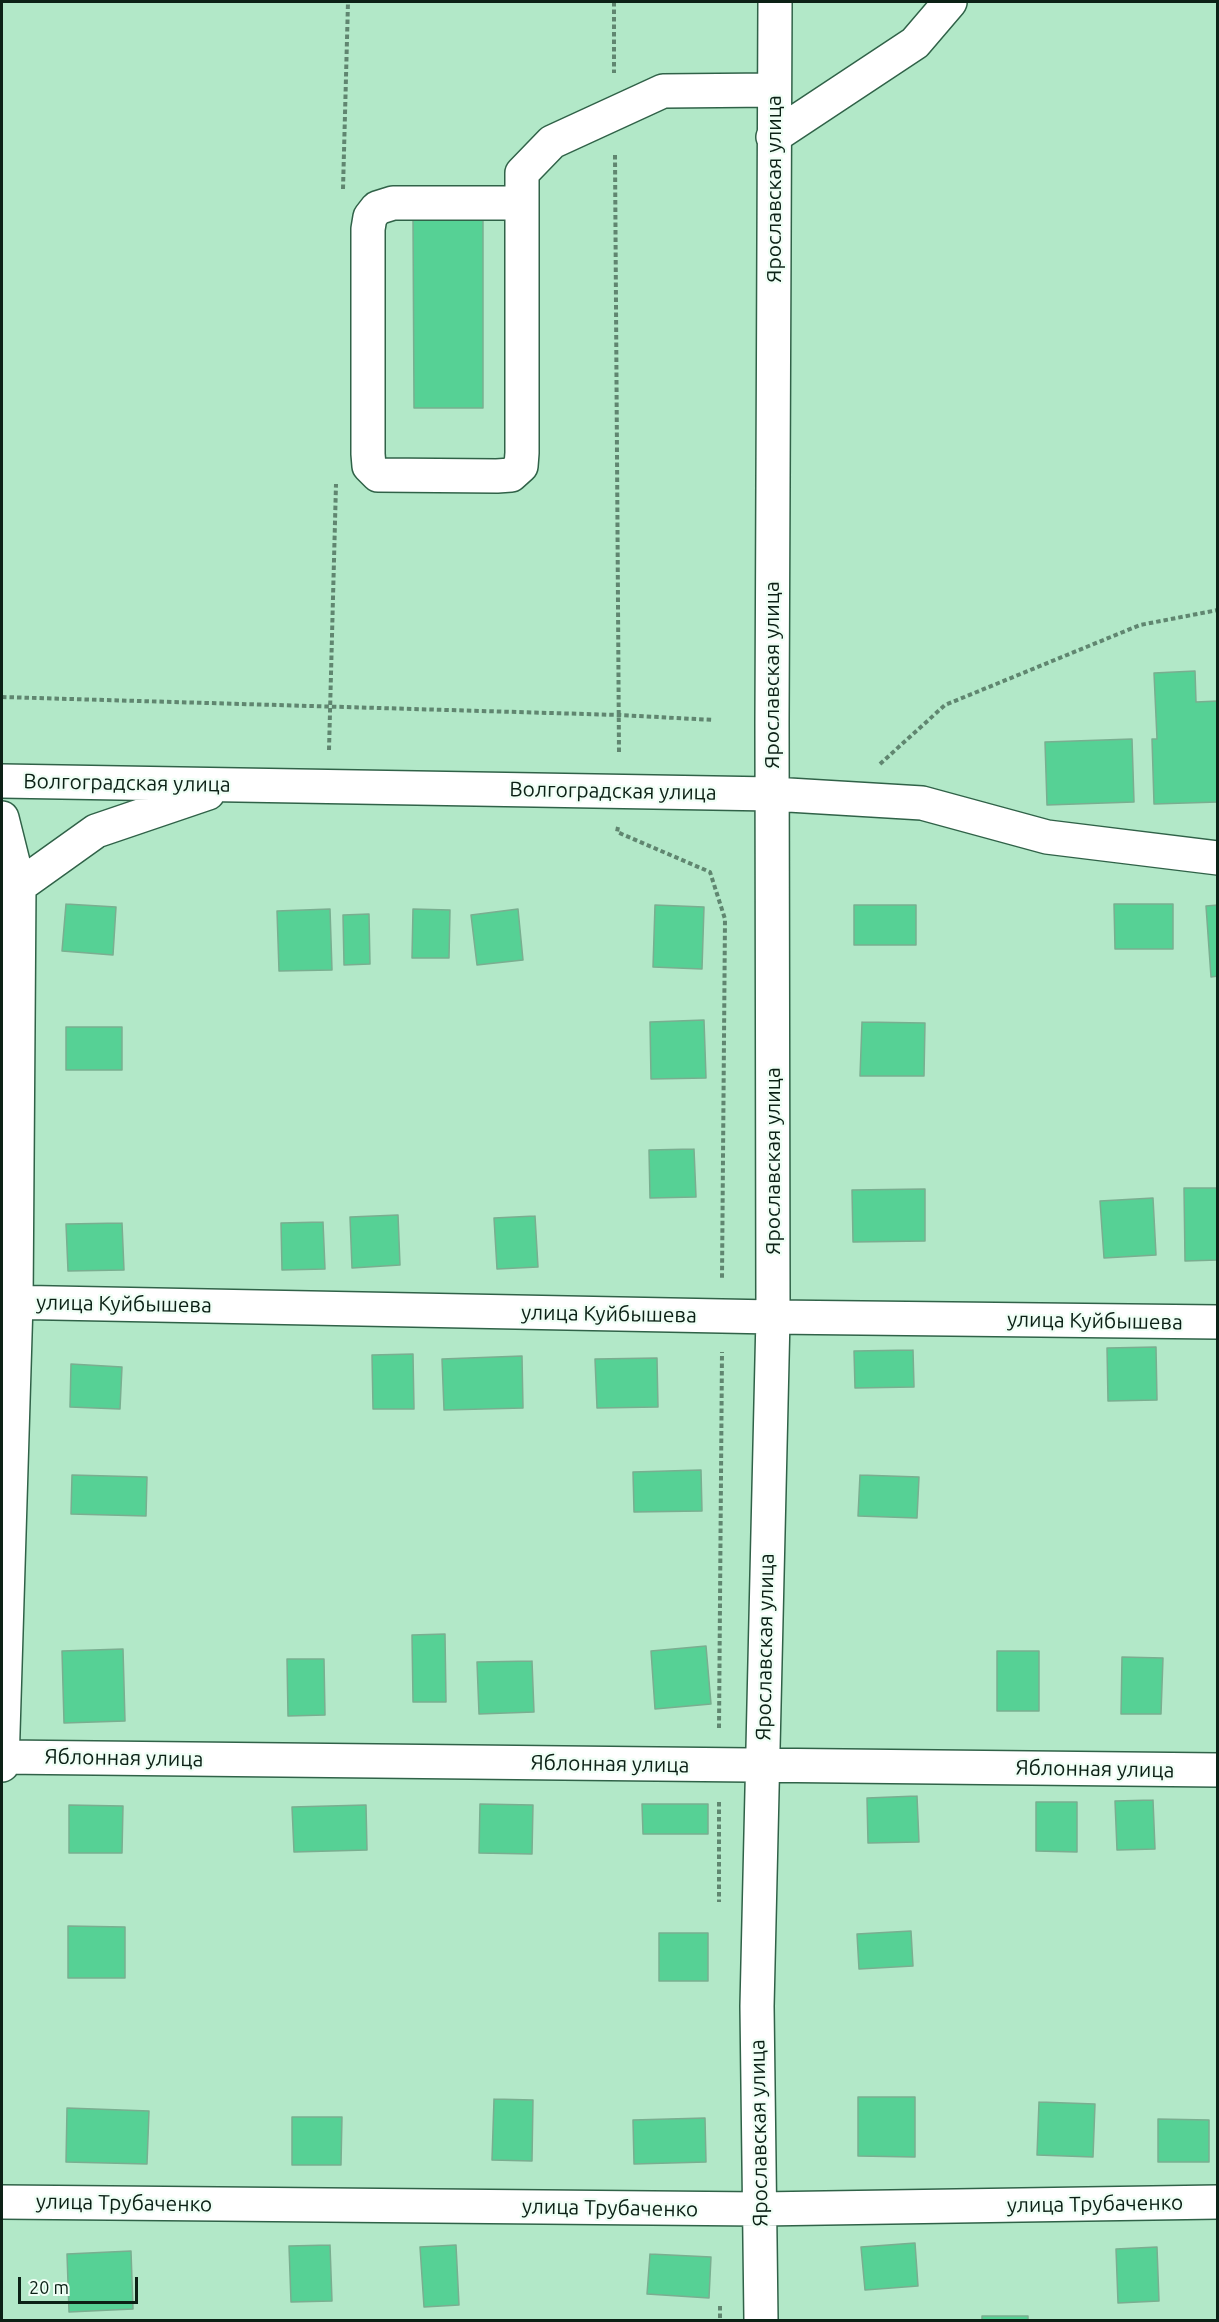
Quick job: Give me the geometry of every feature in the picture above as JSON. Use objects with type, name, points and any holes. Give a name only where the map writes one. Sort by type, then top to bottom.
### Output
[{"type":"street","name":"Ярославская улица","points":[[761,2320],[758,2006],[773,1317],[775,2]]},
{"type":"street","points":[[774,137],[915,43],[950,2]]},
{"type":"street","points":[[522,203],[393,203],[377,208],[370,217],[368,229],[368,454],[369,466],[378,475],[497,476],[511,475],[521,466],[522,203],[522,173],[552,142],[663,91],[774,90]]},
{"type":"street","name":"Волгоградская улица","points":[[2,781],[772,794],[922,802],[1047,837],[1218,858]]},
{"type":"street","points":[[10,883],[96,831],[232,785]]},
{"type":"street","points":[[2,818],[10,883],[9,1302],[2,1765]]},
{"type":"street","name":"улица Куйбышева","points":[[9,1302],[773,1317],[1218,1322]]},
{"type":"street","name":"Яблонная улица","points":[[2,1757],[1218,1770]]},
{"type":"street","name":"улица Трубаченко","points":[[2,2202],[760,2209],[1218,2202]]},
{"type":"path","points":[[614,2],[620,792],[618,832],[710,872],[725,919],[718,1765],[719,1905]]},
{"type":"path","points":[[842,798],[945,705],[1140,625],[1218,610]]},
{"type":"path","points":[[2,697],[619,715],[714,720]]},
{"type":"path","points":[[720,2298],[720,2320]]},
{"type":"building","points":[[413,220],[483,220],[483,408],[414,408]]},
{"type":"building","points":[[1195,671],[1196,702],[1218,701],[1218,802],[1154,804],[1152,739],[1157,739],[1154,673]]},
{"type":"building","points":[[1132,739],[1134,802],[1047,805],[1045,742]]},
{"type":"building","points":[[66,904],[116,907],[113,955],[62,951]]},
{"type":"building","points":[[1114,904],[1173,904],[1173,949],[1115,949]]},
{"type":"building","points":[[655,905],[704,907],[702,969],[653,967]]},
{"type":"building","points":[[854,905],[916,905],[916,945],[854,945]]},
{"type":"building","points":[[1218,905],[1218,976],[1211,977],[1206,906]]},
{"type":"building","points":[[330,909],[332,970],[279,971],[277,911]]},
{"type":"building","points":[[413,909],[450,910],[449,958],[412,958]]},
{"type":"building","points":[[518,909],[523,960],[477,965],[471,915]]},
{"type":"building","points":[[369,914],[370,964],[344,965],[343,915]]},
{"type":"building","points":[[704,1020],[706,1078],[651,1079],[650,1022]]},
{"type":"building","points":[[862,1022],[925,1023],[924,1076],[860,1076]]},
{"type":"building","points":[[66,1027],[122,1027],[122,1070],[66,1070]]},
{"type":"building","points":[[694,1149],[696,1197],[650,1198],[649,1150]]},
{"type":"building","points":[[1184,1188],[1218,1188],[1218,1260],[1185,1261]]},
{"type":"building","points":[[925,1189],[925,1241],[853,1242],[852,1190]]},
{"type":"building","points":[[1153,1198],[1156,1255],[1104,1258],[1100,1201]]},
{"type":"building","points":[[398,1215],[400,1265],[352,1268],[350,1217]]},
{"type":"building","points":[[535,1216],[538,1267],[497,1269],[494,1218]]},
{"type":"building","points":[[323,1222],[325,1269],[282,1270],[281,1223]]},
{"type":"building","points":[[122,1223],[124,1270],[68,1271],[66,1224]]},
{"type":"building","points":[[1156,1347],[1157,1400],[1108,1401],[1107,1348]]},
{"type":"building","points":[[913,1350],[914,1387],[855,1388],[854,1351]]},
{"type":"building","points":[[413,1354],[414,1409],[373,1409],[372,1355]]},
{"type":"building","points":[[522,1356],[523,1408],[444,1410],[442,1359]]},
{"type":"building","points":[[657,1358],[658,1407],[597,1408],[595,1359]]},
{"type":"building","points":[[71,1364],[122,1367],[120,1409],[70,1407]]},
{"type":"building","points":[[701,1470],[702,1511],[634,1512],[633,1472]]},
{"type":"building","points":[[72,1475],[147,1477],[146,1516],[71,1514]]},
{"type":"building","points":[[860,1475],[919,1477],[917,1518],[858,1516]]},
{"type":"building","points":[[445,1634],[446,1702],[413,1702],[412,1635]]},
{"type":"building","points":[[706,1646],[711,1704],[655,1709],[651,1651]]},
{"type":"building","points":[[123,1649],[125,1721],[64,1723],[62,1651]]},
{"type":"building","points":[[997,1651],[1039,1651],[1039,1711],[997,1711]]},
{"type":"building","points":[[1122,1657],[1163,1658],[1161,1714],[1121,1714]]},
{"type":"building","points":[[287,1659],[324,1659],[325,1715],[288,1716]]},
{"type":"building","points":[[532,1661],[534,1712],[479,1714],[477,1662]]},
{"type":"building","points":[[917,1796],[919,1842],[868,1843],[867,1798]]},
{"type":"building","points":[[1153,1800],[1155,1849],[1117,1850],[1115,1801]]},
{"type":"building","points":[[1036,1802],[1077,1802],[1077,1852],[1036,1851]]},
{"type":"building","points":[[480,1804],[533,1805],[532,1854],[479,1853]]},
{"type":"building","points":[[642,1804],[708,1804],[708,1834],[643,1834]]},
{"type":"building","points":[[69,1805],[123,1806],[122,1853],[69,1853]]},
{"type":"building","points":[[366,1805],[367,1850],[294,1852],[292,1807]]},
{"type":"building","points":[[68,1926],[125,1927],[125,1978],[68,1978]]},
{"type":"building","points":[[911,1931],[913,1966],[859,1969],[857,1934]]},
{"type":"building","points":[[659,1933],[708,1933],[708,1981],[659,1981]]},
{"type":"building","points":[[858,2097],[915,2097],[915,2157],[858,2156]]},
{"type":"building","points":[[494,2099],[533,2100],[532,2161],[492,2160]]},
{"type":"building","points":[[1039,2102],[1095,2104],[1093,2157],[1037,2155]]},
{"type":"building","points":[[67,2108],[149,2111],[147,2164],[66,2162]]},
{"type":"building","points":[[292,2117],[342,2117],[341,2165],[292,2165]]},
{"type":"building","points":[[705,2118],[706,2162],[634,2164],[633,2120]]},
{"type":"building","points":[[1158,2119],[1209,2120],[1209,2162],[1158,2162]]},
{"type":"building","points":[[915,2243],[918,2286],[865,2290],[861,2247]]},
{"type":"building","points":[[330,2245],[332,2301],[291,2302],[289,2246]]},
{"type":"building","points":[[456,2245],[459,2305],[424,2307],[420,2247]]},
{"type":"building","points":[[1157,2247],[1159,2301],[1118,2303],[1116,2249]]},
{"type":"building","points":[[131,2251],[133,2309],[69,2312],[67,2254]]},
{"type":"building","points":[[650,2254],[711,2257],[709,2298],[647,2294]]},
{"type":"building","points":[[982,2316],[1028,2316],[1028,2320],[982,2320]]}]
